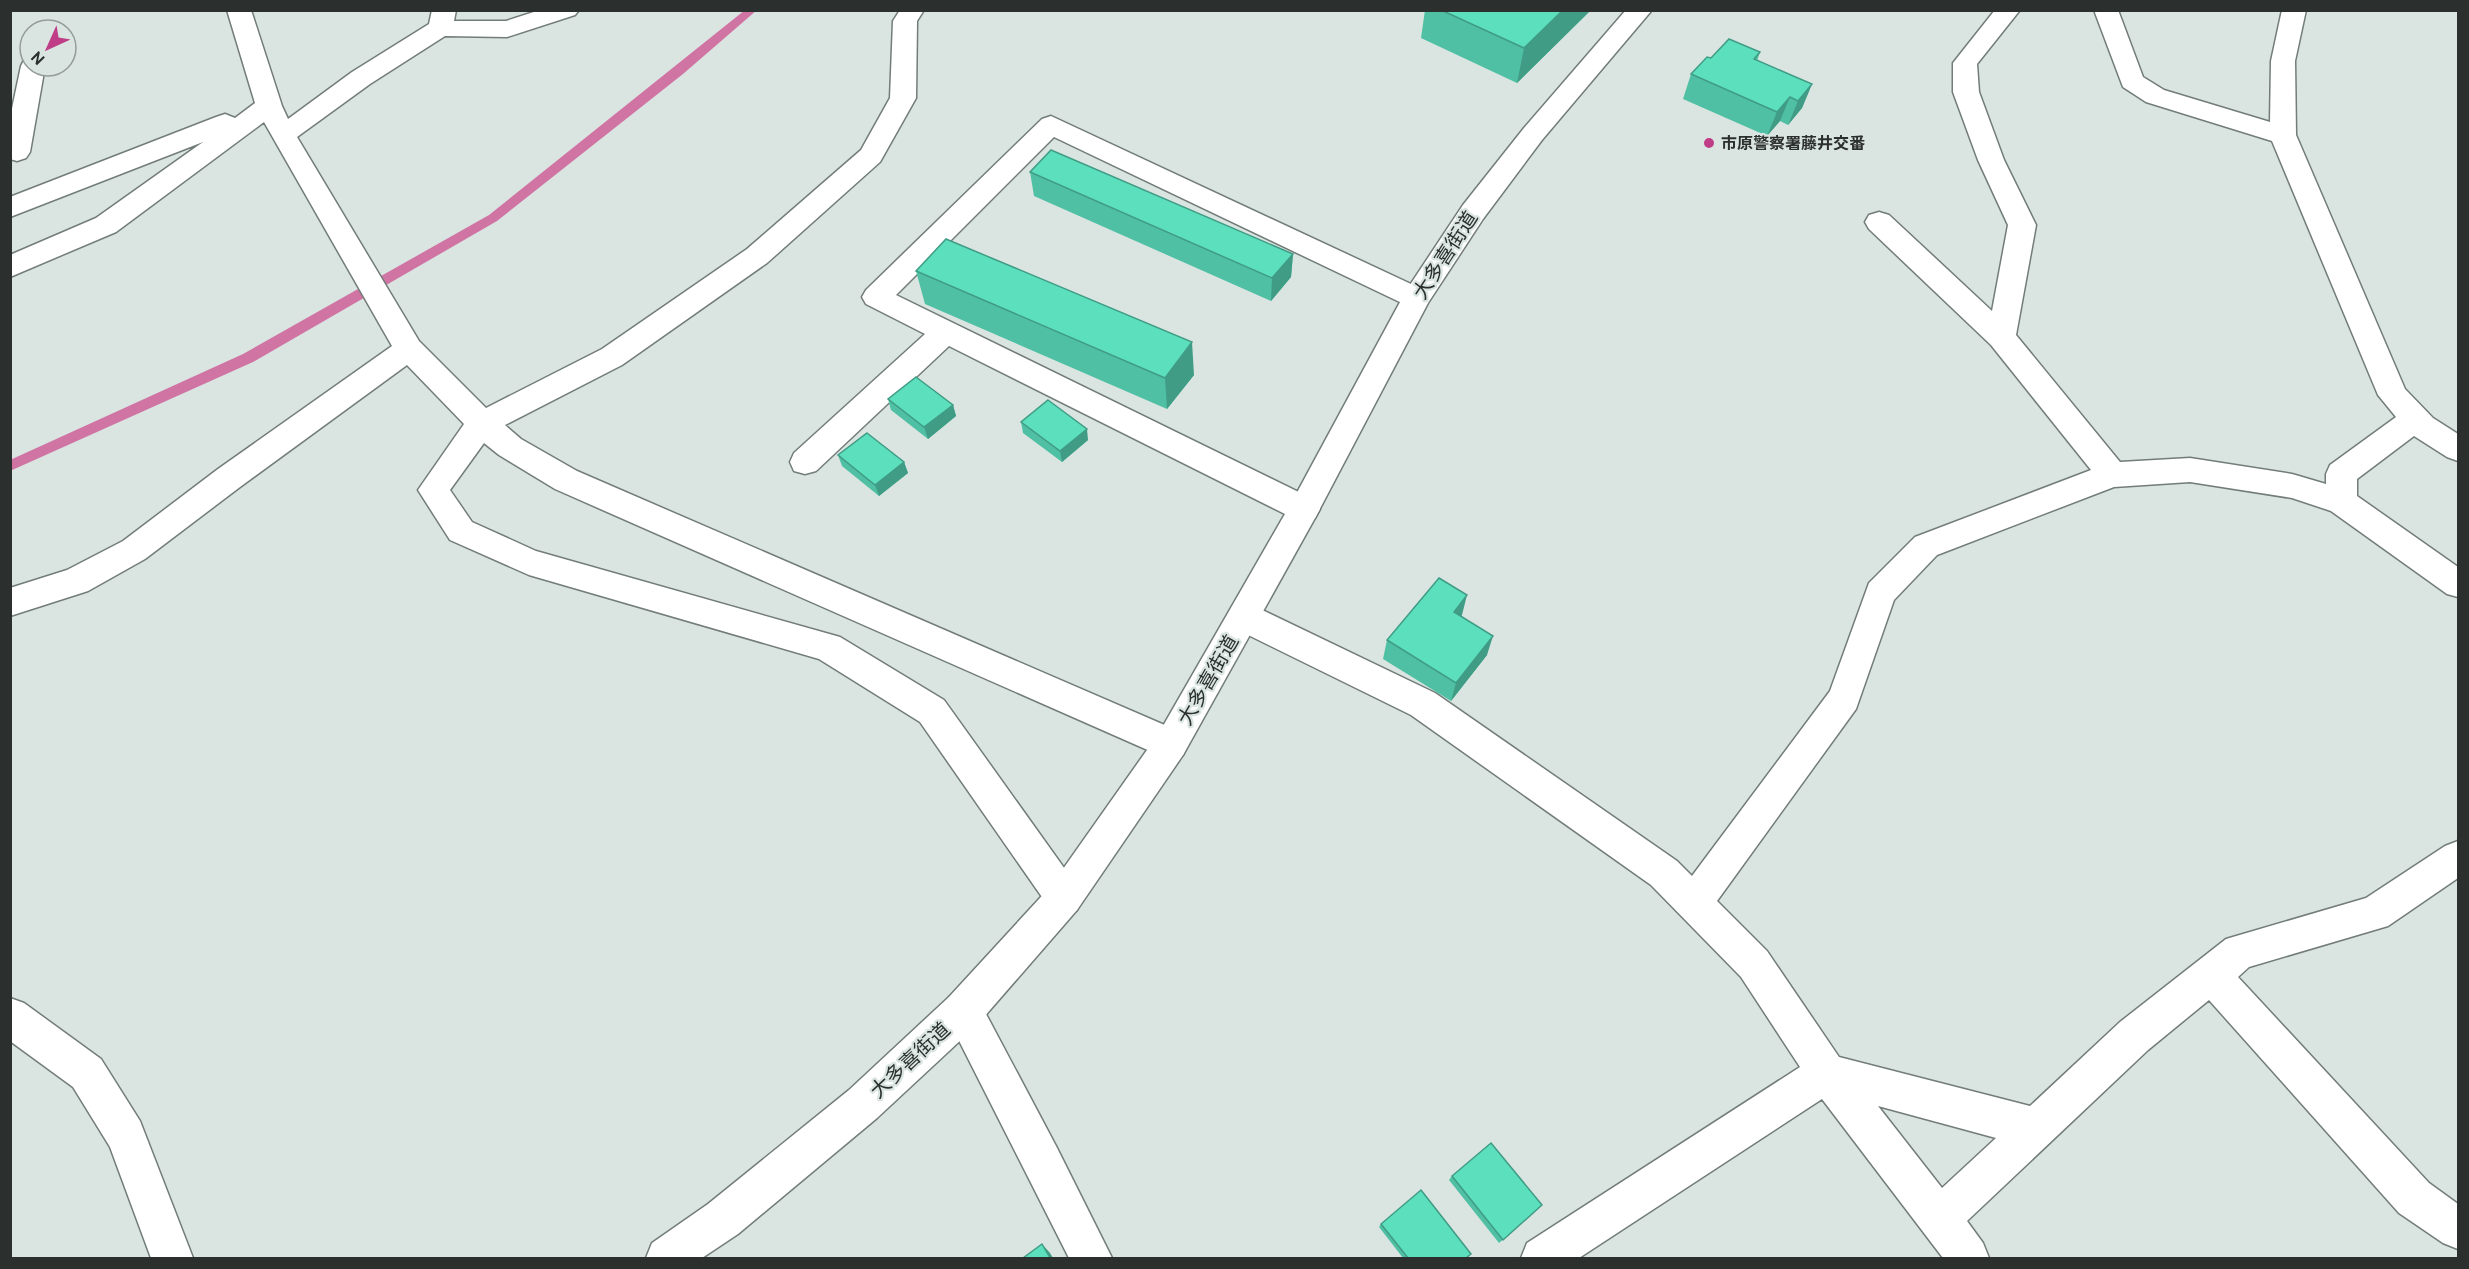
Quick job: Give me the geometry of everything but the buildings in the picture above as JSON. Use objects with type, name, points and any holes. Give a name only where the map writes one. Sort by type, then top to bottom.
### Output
[{"type":"main road","points":[[239,10],[269,106],[283,135],[409,349],[482,423],[510,447],[566,480],[1171,744]]},
{"type":"main road","points":[[283,135],[442,19],[464,10]]},
{"type":"main road","points":[[442,19],[507,29],[567,10]]},
{"type":"main road","points":[[912,10],[905,21],[903,98],[871,156],[757,256],[612,357],[482,423],[433,490],[461,531],[529,562],[828,647],[932,711],[1064,898]]},
{"type":"main road","name":"大多喜街道","points":[[667,1258],[723,1219],[863,1104],[963,1011],[1064,898],[1171,744],[1304,508],[1416,298],[1479,203],[1533,134],[1640,10]]},
{"type":"main road","points":[[2001,337],[2022,225],[1991,160],[1966,92],[1965,63],[2008,10]]},
{"type":"main road","points":[[2106,10],[2132,81],[2155,96],[2283,135]]},
{"type":"main road","points":[[2294,10],[2283,61],[2283,135],[2393,395],[2422,426],[2458,449]]},
{"type":"main road","points":[[17,152],[29,78]]},
{"type":"main road","points":[[10,208],[269,106]]},
{"type":"main road","points":[[10,267],[106,225],[269,106]]},
{"type":"main road","points":[[1304,508],[944,333],[876,297],[1051,125],[1416,298]]},
{"type":"main road","points":[[1879,222],[2001,337],[2112,474]]},
{"type":"main road","points":[[805,462],[944,333]]},
{"type":"main road","points":[[10,602],[77,581],[134,550],[229,478],[409,349]]},
{"type":"main road","points":[[2342,502],[2341,474],[2415,419]]},
{"type":"main road","points":[[1694,903],[1844,698],[1880,593],[1926,546],[2112,474],[2190,470],[2292,486],[2342,502],[2458,584]]},
{"type":"main road","points":[[1244,617],[1423,704],[1664,873],[1754,963],[1827,1073],[1940,1218],[1968,1258]]},
{"type":"main road","points":[[1940,1218],[2134,1036],[2239,952],[2375,913],[2458,858]]},
{"type":"main road","points":[[2211,975],[2414,1198],[2458,1228]]},
{"type":"main road","points":[[963,1011],[1042,1160],[1090,1258]]},
{"type":"main road","points":[[10,1017],[87,1073],[126,1135],[172,1258]]},
{"type":"main road","points":[[1542,1258],[1827,1073],[2036,1128]]},
{"type":"waterway","points":[[10,466],[248,358],[493,218],[679,71],[752,10]]},
{"type":"place","name":"市原警察署藤井交番","points":[[1709,143]]}]
